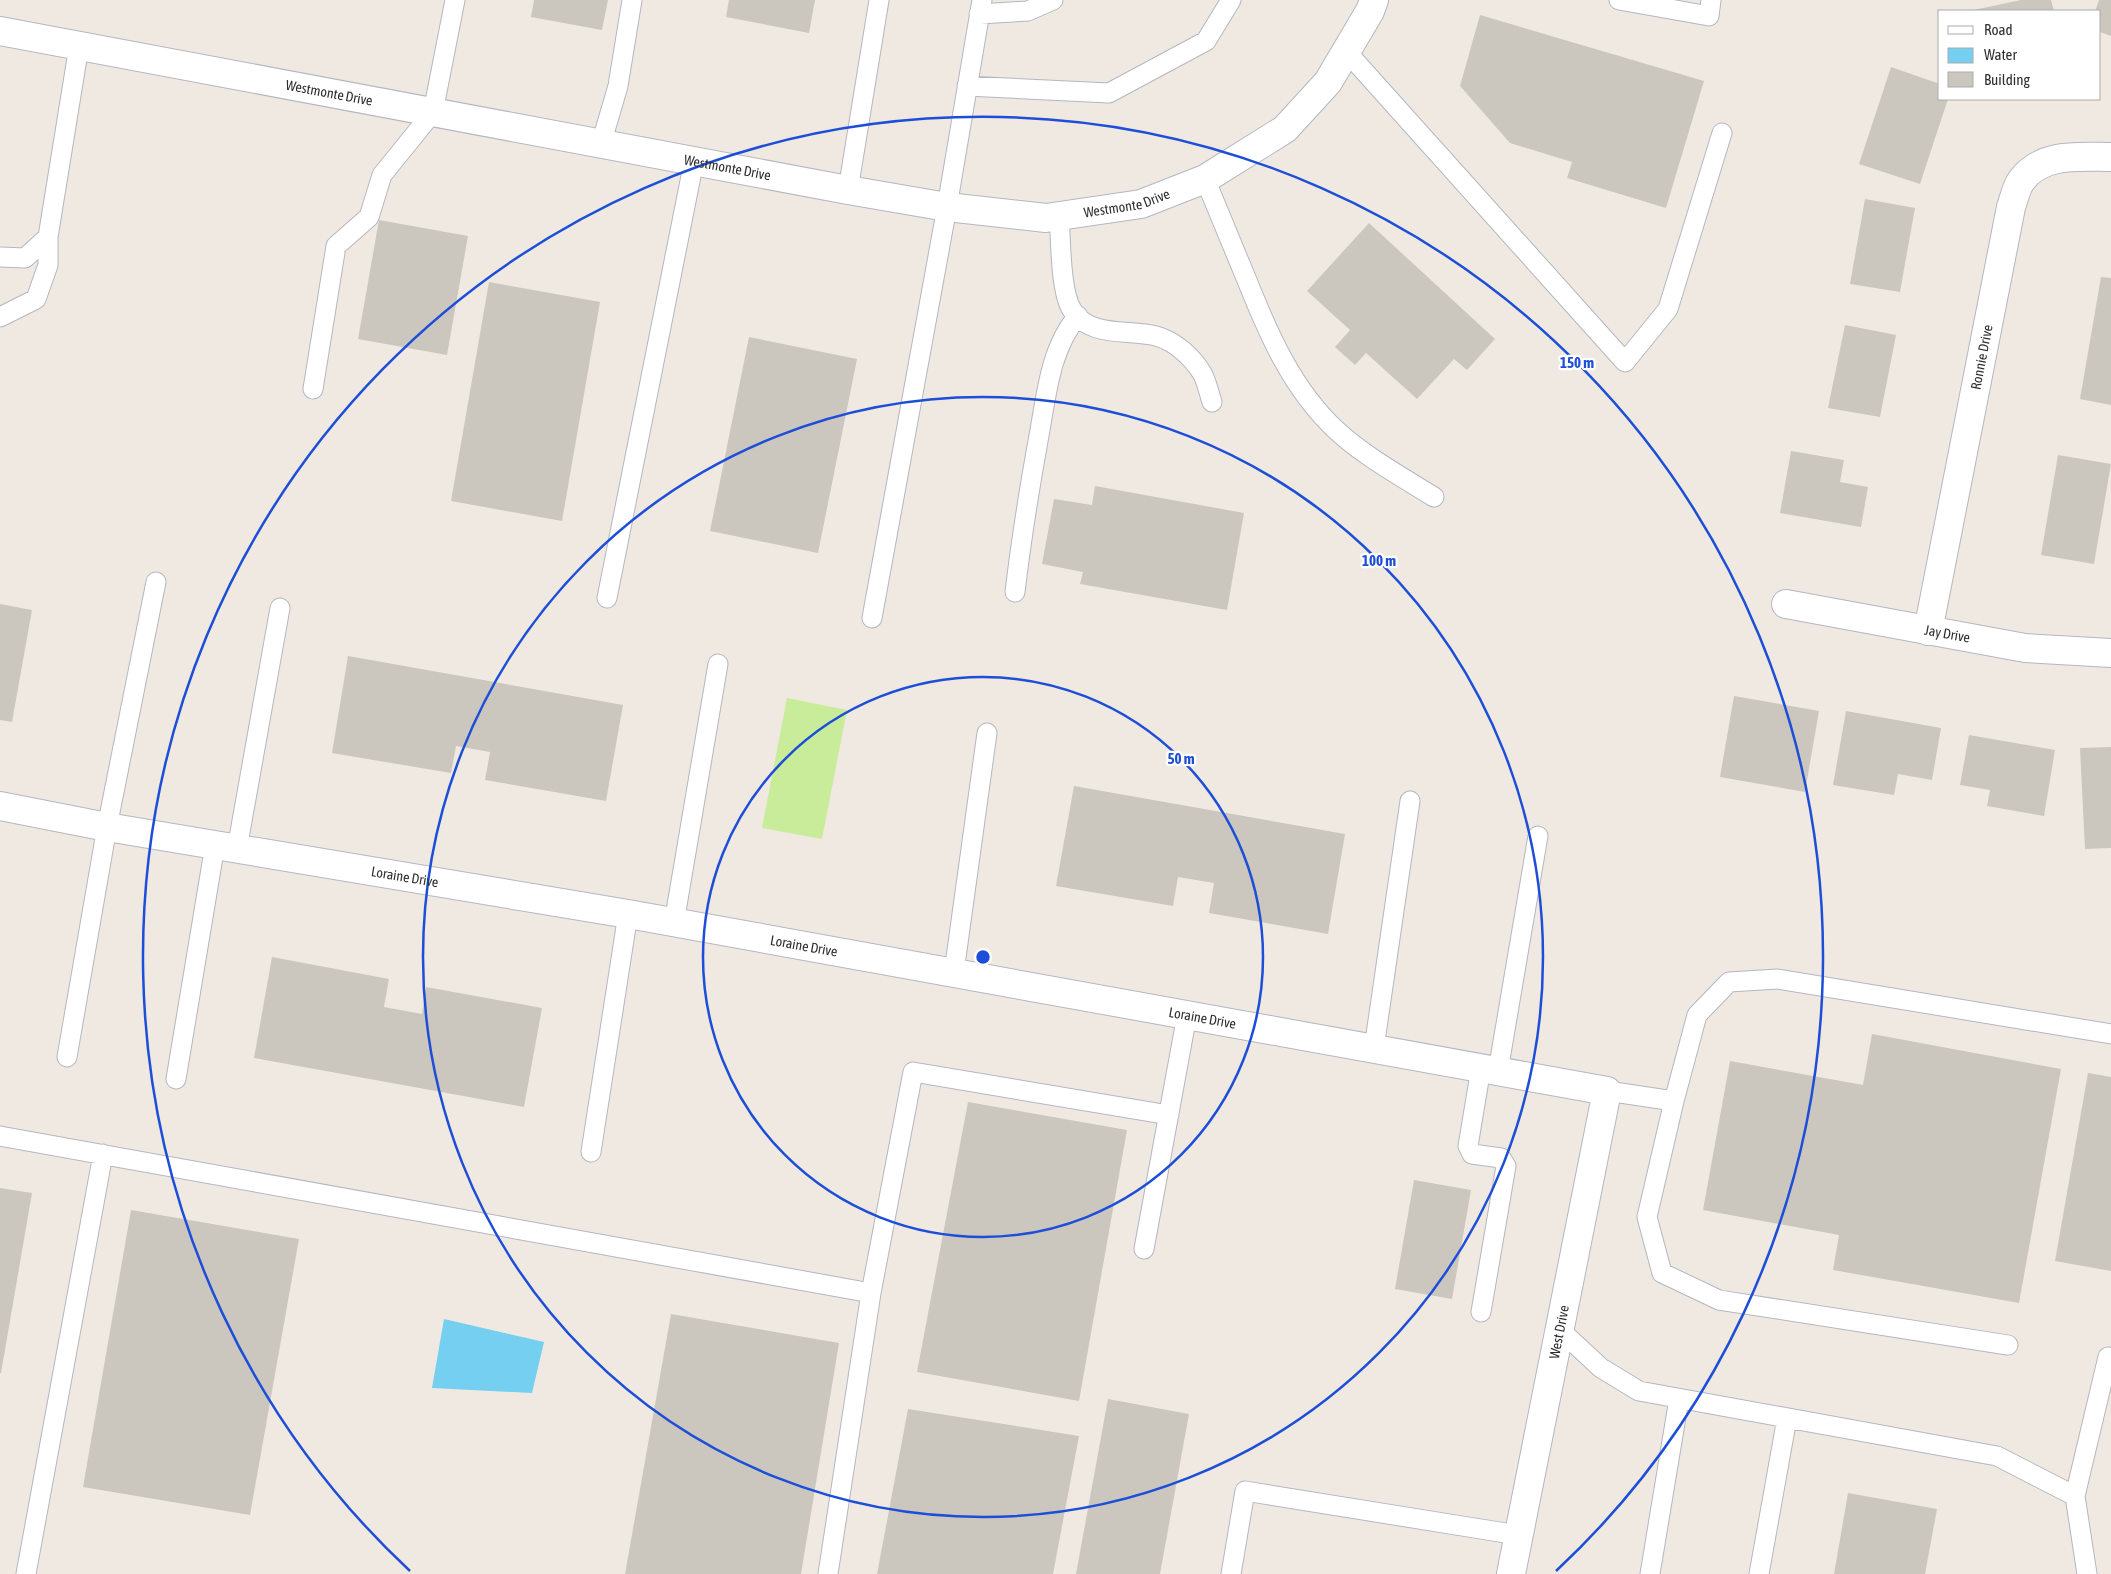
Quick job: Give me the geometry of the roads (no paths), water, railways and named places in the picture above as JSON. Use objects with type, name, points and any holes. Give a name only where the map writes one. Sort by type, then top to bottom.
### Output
[{"type":"street","name":"Westmonte Drive","points":[[0,31],[848,190],[947,207],[1046,218],[1141,204],[1205,179],[1285,128],[1328,82],[1374,0]]},
{"type":"street","name":"Ronnie Drive","points":[[1928,631],[2011,207],[2020,182],[2036,166],[2064,157],[2111,157]]},
{"type":"street","name":"Jay Drive","points":[[1786,604],[2024,648],[2111,653]]},
{"type":"street","name":"Loraine Drive","points":[[0,806],[107,827],[674,922],[1607,1091]]},
{"type":"street","name":"West Drive","points":[[1511,1574],[1607,1091]]},
{"type":"lane","points":[[313,389],[336,246],[369,217],[382,175],[433,112],[454,0]]},
{"type":"lane","points":[[601,144],[618,86],[632,0]]},
{"type":"lane","points":[[848,190],[879,0]]},
{"type":"lane","points":[[872,618],[947,207],[980,7],[1028,11],[1053,0]]},
{"type":"lane","points":[[967,86],[1109,93],[1206,41],[1231,0]]},
{"type":"lane","points":[[1619,0],[1708,16],[1711,0]]},
{"type":"lane","points":[[0,317],[36,299],[48,265],[48,238],[79,46]]},
{"type":"lane","points":[[1346,51],[1625,362],[1668,309],[1722,133]]},
{"type":"lane","points":[[607,598],[694,161]]},
{"type":"lane","points":[[1205,179],[1258,308],[1284,363],[1308,400],[1337,431],[1390,470],[1434,497]]},
{"type":"lane","points":[[1059,216],[1066,296],[1072,310],[1084,323],[1096,328],[1157,337],[1176,346],[1191,358],[1203,375],[1212,402]]},
{"type":"lane","points":[[0,256],[25,258],[48,238]]},
{"type":"lane","points":[[1014,592],[1026,510],[1052,370],[1060,343],[1069,326],[1078,316]]},
{"type":"lane","points":[[67,1057],[107,827],[156,582]]},
{"type":"lane","points":[[176,1079],[280,608]]},
{"type":"lane","points":[[674,922],[718,664]]},
{"type":"lane","points":[[954,972],[987,733]]},
{"type":"lane","points":[[1374,1048],[1410,801]]},
{"type":"lane","points":[[1481,1312],[1506,1166],[1500,1158],[1472,1154],[1468,1146],[1489,1069],[1538,836]]},
{"type":"lane","points":[[591,1152],[628,914]]},
{"type":"lane","points":[[2008,1345],[1720,1300],[1662,1273],[1647,1218],[1674,1101],[1697,1015],[1729,982],[1778,979],[2111,1034]]},
{"type":"lane","points":[[1144,1249],[1187,1015]]},
{"type":"lane","points":[[828,1574],[872,1293],[913,1072],[1168,1115]]},
{"type":"lane","points":[[1607,1091],[1674,1101]]},
{"type":"lane","points":[[0,1136],[872,1293]]},
{"type":"lane","points":[[26,1574],[103,1154]]},
{"type":"lane","points":[[1559,1329],[1601,1368],[1639,1391],[1997,1456],[2075,1496]]},
{"type":"lane","points":[[2087,1574],[2075,1496],[2108,1357],[2111,1358]]},
{"type":"lane","points":[[1650,1574],[1679,1399]]},
{"type":"lane","points":[[1758,1574],[1787,1418]]},
{"type":"lane","points":[[1232,1574],[1245,1491],[1518,1535]]},
{"type":"water","points":[[444,1319],[544,1342],[532,1393],[432,1388]]}]
